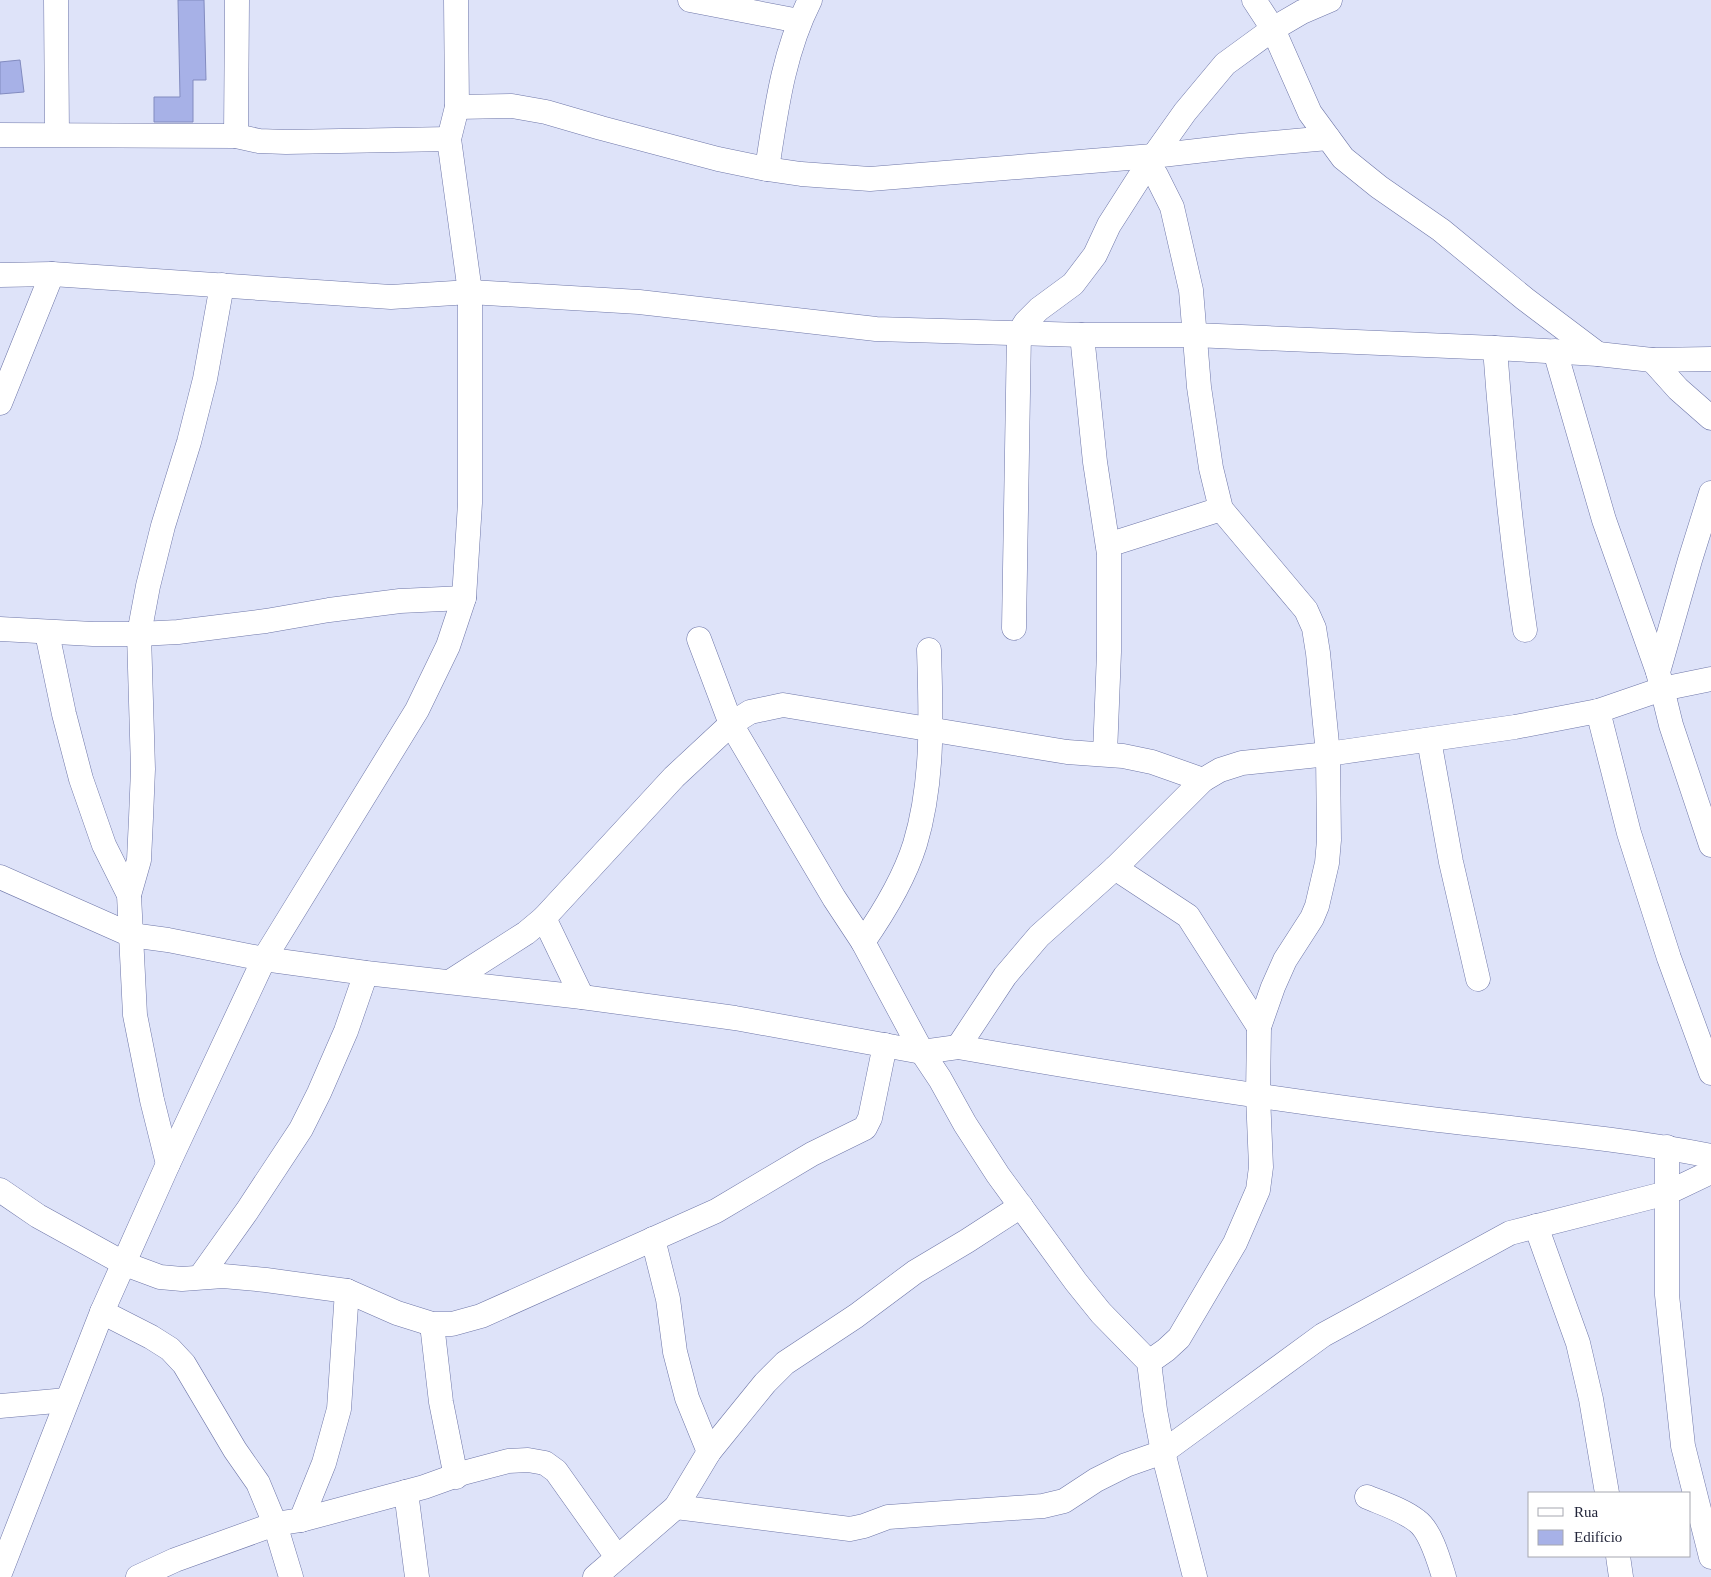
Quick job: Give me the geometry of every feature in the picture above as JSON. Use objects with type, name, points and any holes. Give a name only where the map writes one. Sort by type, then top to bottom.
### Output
[{"type":"street","points":[[56,0],[57,134]]},
{"type":"street","points":[[236,136],[237,0]]},
{"type":"street","points":[[0,1573],[102,1312],[168,1164],[264,959],[417,710],[448,646],[464,598],[470,503],[470,292],[449,139],[457,107],[456,0]]},
{"type":"street","points":[[690,0],[799,21]]},
{"type":"street","points":[[767,169],[786,61],[799,21],[810,0]]},
{"type":"street","points":[[1254,0],[1273,29],[1310,113],[1343,158],[1441,230],[1525,299],[1598,354]]},
{"type":"street","points":[[1014,628],[1019,333],[1026,322],[1039,309],[1073,284],[1095,255],[1109,225],[1151,160],[1185,112],[1225,64],[1273,29],[1302,12],[1330,0]]},
{"type":"street","points":[[457,107],[512,106],[546,112],[709,156],[767,169],[801,174],[870,179],[1151,160],[1240,146],[1328,138]]},
{"type":"street","points":[[0,135],[236,136],[259,141],[286,142],[449,139]]},
{"type":"street","points":[[1149,1362],[1179,1338],[1235,1243],[1258,1190],[1261,1167],[1258,1095],[1259,1027],[1285,960],[1312,918],[1317,906],[1327,863],[1329,840],[1328,754],[1314,628],[1306,610],[1221,509],[1211,468],[1190,290],[1172,207],[1156,175],[1151,160]]},
{"type":"street","points":[[0,403],[52,274]]},
{"type":"street","points":[[0,275],[52,274],[391,297],[470,292],[639,302],[876,329],[1082,335],[1194,335],[1555,351],[1652,360],[1711,359]]},
{"type":"street","points":[[168,1164],[152,1100],[135,1015],[129,895],[139,860],[143,769],[139,634],[148,586],[205,379],[222,285]]},
{"type":"street","points":[[1082,335],[1095,462],[1108,545],[1110,652],[1105,754]]},
{"type":"street","points":[[1495,348],[1503,449],[1516,569],[1525,630]]},
{"type":"street","points":[[1555,351],[1604,520],[1660,681],[1671,725],[1711,845]]},
{"type":"street","points":[[1652,360],[1678,388],[1711,418]]},
{"type":"street","points":[[1660,681],[1690,560],[1711,493]]},
{"type":"street","points":[[1108,545],[1221,509]]},
{"type":"street","points":[[0,629],[48,633],[139,634],[178,632],[266,622],[330,610],[391,602],[464,598]]},
{"type":"street","points":[[48,633],[64,714],[81,779],[104,845],[129,895]]},
{"type":"street","points":[[700,638],[731,724],[834,898],[863,942],[922,1052],[940,1079],[970,1132],[1076,1282],[1101,1313],[1149,1362],[1163,1452],[1195,1577]]},
{"type":"street","points":[[863,942],[876,924],[899,883],[915,845],[929,777],[931,730],[929,650]]},
{"type":"street","points":[[958,1047],[1005,976],[1018,959],[1052,923],[1115,868],[1203,780],[1220,770],[1242,763],[1328,754],[1515,727],[1598,711],[1660,681],[1711,679]]},
{"type":"street","points":[[451,981],[526,933],[544,918],[674,777],[731,724],[750,712],[783,705],[1067,752],[1124,756],[1152,762],[1203,780]]},
{"type":"street","points":[[1598,711],[1629,833],[1669,958],[1711,1072]]},
{"type":"street","points":[[1429,740],[1451,862],[1478,979]]},
{"type":"street","points":[[1115,868],[1188,916],[1259,1027]]},
{"type":"street","points":[[0,877],[34,890],[131,935],[168,940],[264,959],[366,973],[582,997],[734,1018],[922,1052],[958,1047],[1258,1095],[1421,1118],[1666,1147],[1711,1156]]},
{"type":"street","points":[[544,918],[582,997]]},
{"type":"street","points":[[200,1277],[247,1211],[301,1129],[346,1031],[366,973]]},
{"type":"street","points":[[0,1190],[38,1216],[125,1264],[160,1277],[182,1280],[223,1276],[266,1280],[347,1292],[397,1313],[432,1324],[452,1324],[481,1316],[716,1211],[812,1154],[865,1128],[870,1118],[885,1045]]},
{"type":"street","points":[[1666,1147],[1667,1296],[1683,1446],[1711,1557]]},
{"type":"street","points":[[676,1507],[850,1529],[869,1525],[888,1517],[1054,1504],[1126,1465],[1163,1452],[1323,1335],[1510,1234],[1667,1192],[1711,1172]]},
{"type":"street","points":[[595,1577],[676,1507],[709,1452],[765,1383],[785,1363],[856,1316],[915,1272],[967,1242],[1021,1206]]},
{"type":"street","points":[[1536,1226],[1578,1343],[1591,1399],[1607,1492]]},
{"type":"street","points":[[654,1239],[668,1299],[675,1352],[687,1398],[709,1452]]},
{"type":"street","points":[[301,1520],[324,1464],[339,1409],[347,1292]]},
{"type":"street","points":[[102,1312],[170,1349],[184,1364],[235,1450],[258,1483],[275,1524],[291,1577]]},
{"type":"street","points":[[432,1324],[441,1402],[456,1477]]},
{"type":"street","points":[[0,1406],[67,1400]]},
{"type":"street","points":[[138,1577],[175,1560],[275,1524],[301,1520],[406,1492],[508,1461],[528,1460],[544,1463],[556,1471],[617,1557]]},
{"type":"street","points":[[406,1492],[417,1577]]},
{"type":"street","points":[[1368,1497],[1419,1522],[1426,1532],[1439,1560],[1444,1577]]},
{"type":"street","points":[[1618,1557],[1621,1577]]},
{"type":"building","points":[[178,0],[204,0],[206,80],[193,80],[193,122],[154,122],[154,97],[180,97]]},
{"type":"building","points":[[20,60],[24,92],[0,94],[0,62]]}]
